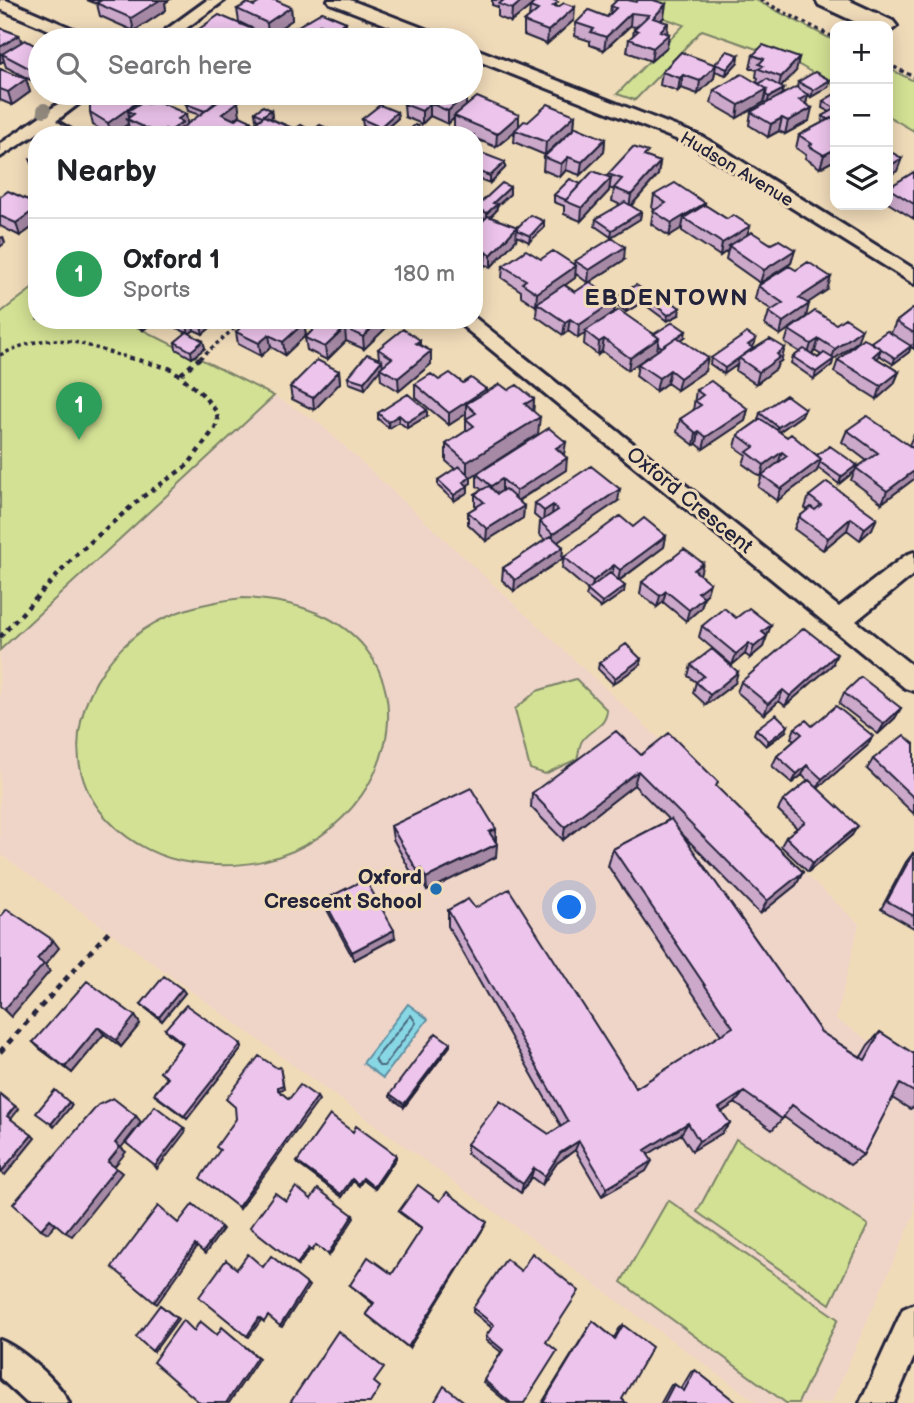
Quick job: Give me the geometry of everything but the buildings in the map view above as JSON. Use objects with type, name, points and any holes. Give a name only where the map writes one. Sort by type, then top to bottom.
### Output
[{"type":"highway","points":[[828,0],[872,21]]},
{"type":"street","points":[[177,28],[217,0]]},
{"type":"street","points":[[336,0],[409,28]]},
{"type":"street","points":[[9,3],[61,28]]},
{"type":"street","name":"Hudson Avenue","points":[[483,57],[697,141],[914,278]]},
{"type":"street","points":[[37,126],[68,105]]},
{"type":"street","points":[[43,122],[52,126]]},
{"type":"street","points":[[0,152],[28,132]]},
{"type":"street","name":"Oxford Crescent","points":[[476,329],[914,681]]},
{"type":"street","points":[[840,620],[914,561]]},
{"type":"street","points":[[877,1403],[914,1320]]},
{"type":"street","points":[[0,1356],[52,1403]]},
{"type":"path","points":[[760,0],[830,35]]},
{"type":"path","points":[[893,66],[914,77]]},
{"type":"path","points":[[180,375],[234,329]]},
{"type":"path","points":[[0,355],[16,347],[43,340],[68,339],[172,369],[216,411],[218,420],[188,465],[141,498],[78,553],[0,637]]},
{"type":"path","points":[[0,1052],[109,931]]},
{"type":"shaded area","name":"Oxford Crescent School","points":[[274,396],[318,422],[859,924],[836,1019],[914,1070],[914,1215],[831,1403],[758,1403],[0,854],[0,650]]},
{"type":"green space","points":[[613,0],[756,0],[830,38],[830,83],[794,62],[702,30],[635,100],[617,94],[684,25]]},
{"type":"green space","points":[[893,70],[914,81],[914,131],[893,119]]},
{"type":"green space","points":[[28,292],[28,329],[141,329],[274,396],[0,650],[0,313]]},
{"type":"green space","points":[[243,598],[318,613],[365,648],[386,694],[384,746],[362,795],[320,836],[263,861],[180,861],[147,849],[127,837],[109,821],[91,798],[81,772],[78,746],[81,720],[90,694],[104,670],[122,648],[143,630],[166,617],[191,608]]},
{"type":"green space","points":[[576,679],[607,710],[604,721],[582,741],[577,759],[545,774],[530,769],[515,709],[537,691]]},
{"type":"green space","points":[[736,1139],[868,1225],[830,1304],[697,1212]]},
{"type":"green space","points":[[668,1200],[838,1319],[798,1403],[786,1403],[621,1282]]},
{"type":"water","points":[[408,1004],[428,1019],[383,1078],[363,1063]]},
{"type":"place","name":"Oxford 1","points":[[79,440]]},
{"type":"place","name":"Oxford Crescent School","points":[[436,889]]},
{"type":"district","name":"EBDENTOWN","points":[[667,297]]}]
